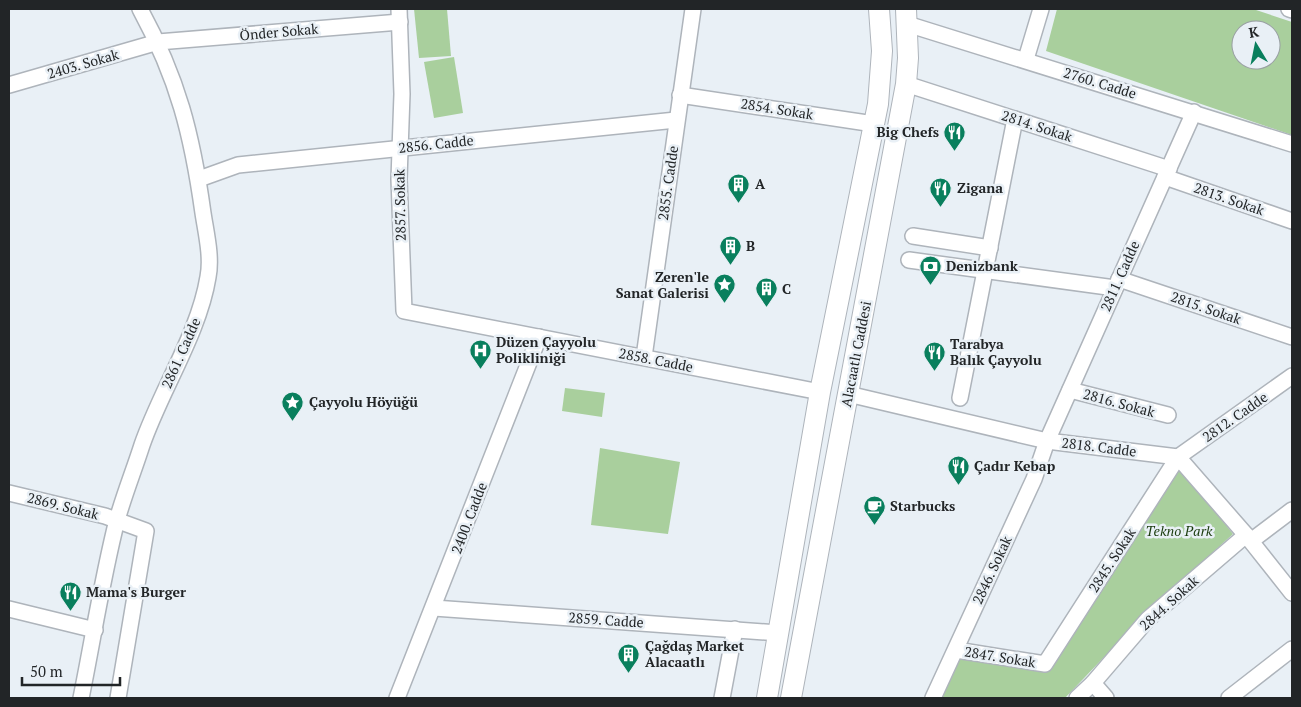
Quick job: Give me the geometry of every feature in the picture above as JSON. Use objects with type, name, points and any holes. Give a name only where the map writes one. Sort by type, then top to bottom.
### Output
[{"type":"main road","name":"Alacaatlı Caddesi","points":[[767,698],[820,392],[874,124],[882,51],[878,9]]},
{"type":"main road","name":"Alacaatlı Caddesi","points":[[791,698],[906,84],[907,16]]},
{"type":"street","name":"2861. Cadde","points":[[81,698],[117,520],[153,414],[202,306],[209,275],[207,241],[199,179],[180,97],[158,42],[140,9]]},
{"type":"street","name":"2855. Cadde","points":[[644,358],[693,9]]},
{"type":"street","points":[[1026,60],[1041,9]]},
{"type":"street","name":"Önder Sokak","points":[[158,42],[400,15]]},
{"type":"street","name":"2857. Sokak","points":[[400,15],[399,188],[404,311]]},
{"type":"street","name":"2760. Cadde","points":[[907,16],[1026,60],[1292,144]]},
{"type":"street","name":"2403. Sokak","points":[[9,85],[158,42]]},
{"type":"street","name":"2814. Sokak","points":[[906,84],[1015,119],[1167,173]]},
{"type":"street","name":"2854. Sokak","points":[[680,95],[874,124]]},
{"type":"street","name":"2811. Cadde","points":[[1047,441],[1194,112]]},
{"type":"street","points":[[960,398],[1015,119]]},
{"type":"street","name":"2856. Cadde","points":[[199,179],[238,165],[676,120]]},
{"type":"street","name":"2813. Sokak","points":[[1167,173],[1291,218]]},
{"type":"street","points":[[913,236],[990,248]]},
{"type":"street","points":[[962,268],[966,244]]},
{"type":"street","name":"2815. Sokak","points":[[909,260],[985,271],[1117,284],[1292,337]]},
{"type":"street","name":"2858. Cadde","points":[[404,311],[820,392]]},
{"type":"street","name":"2400. Cadde","points":[[397,698],[539,337]]},
{"type":"street","name":"2812. Cadde","points":[[1178,457],[1292,376]]},
{"type":"street","name":"2816. Sokak","points":[[1070,390],[1168,415]]},
{"type":"street","name":"2818. Cadde","points":[[848,394],[1047,441],[1178,457]]},
{"type":"street","name":"2846. Sokak","points":[[933,698],[1034,479],[1047,441]]},
{"type":"street","points":[[1178,457],[1249,538],[1292,593]]},
{"type":"street","name":"2845. Sokak","points":[[1045,664],[1178,457]]},
{"type":"street","name":"2869. Sokak","points":[[9,493],[117,520],[146,532],[118,698]]},
{"type":"street","name":"2844. Sokak","points":[[1077,698],[1093,683],[1148,619],[1249,538],[1292,510]]},
{"type":"street","name":"2859. Cadde","points":[[434,608],[778,633]]},
{"type":"street","points":[[9,609],[95,630]]},
{"type":"street","points":[[722,698],[735,629]]},
{"type":"street","points":[[1229,698],[1292,649]]},
{"type":"street","name":"2847. Sokak","points":[[956,650],[1045,664]]},
{"type":"street","points":[[1093,683],[1106,698]]},
{"type":"green space","points":[[414,9],[447,9],[451,56],[419,58]]},
{"type":"green space","points":[[1057,9],[1253,9],[1292,22],[1292,135],[1046,51]]},
{"type":"green space","points":[[454,57],[463,113],[434,118],[424,62]]},
{"type":"green space","points":[[565,388],[605,393],[602,417],[562,411]]},
{"type":"green space","points":[[600,448],[680,462],[668,534],[591,525]]},
{"type":"green space","name":"Tekno Park","points":[[1180,467],[1233,534],[1148,611],[1065,698],[940,698],[959,656],[1038,670],[1167,475]]},
{"type":"place","name":"Big Chefs","points":[[955,151]]},
{"type":"place","name":"A","points":[[739,203]]},
{"type":"place","name":"Zigana","points":[[941,207]]},
{"type":"place","name":"B","points":[[730,265]]},
{"type":"place","name":"Denizbank","points":[[930,285]]},
{"type":"place","name":"Zeren'le Sanat Galerisi","points":[[725,304]]},
{"type":"place","name":"C","points":[[766,308]]},
{"type":"place","name":"Düzen Çayyolu Polikliniği","points":[[480,369]]},
{"type":"place","name":"Tarabya Balık Çayyolu","points":[[934,371]]},
{"type":"place","name":"Çayyolu Höyüğü","points":[[293,421]]},
{"type":"place","name":"Çadır Kebap","points":[[958,485]]},
{"type":"place","name":"Starbucks","points":[[874,525]]},
{"type":"place","name":"Mama's Burger","points":[[70,611]]},
{"type":"place","name":"Çağdaş Market Alacaatlı","points":[[629,673]]}]
